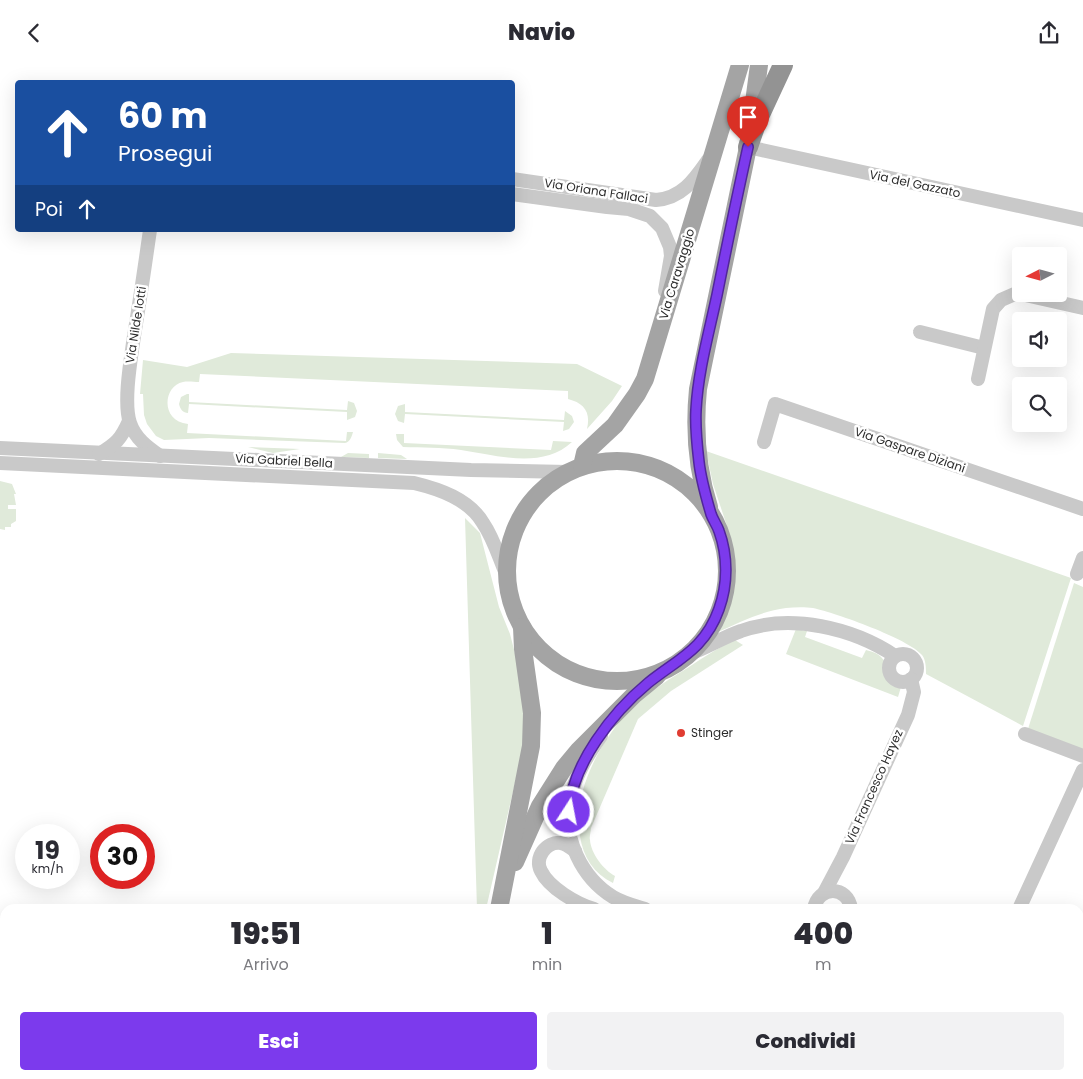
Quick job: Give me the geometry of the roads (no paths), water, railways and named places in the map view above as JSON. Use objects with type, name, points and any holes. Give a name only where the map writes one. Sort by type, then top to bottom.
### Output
[{"type":"highway","points":[[748,147],[757,121],[783,65]]},
{"type":"main road","name":"Via Caravaggio","points":[[575,469],[585,453],[615,425],[637,395],[645,379],[740,65]]},
{"type":"main road","points":[[501,902],[528,831],[552,787],[579,750],[635,694],[688,654],[705,636],[713,623],[724,593],[726,578],[724,546],[712,517],[702,481],[696,410],[701,371],[748,147],[759,65]]},
{"type":"main road","points":[[667,668],[648,676],[628,680],[607,681],[587,677],[567,669],[550,658],[534,644],[514,611],[509,594],[507,576],[510,544],[522,515],[542,490],[575,469],[598,462],[615,461],[640,464],[664,471],[692,491],[712,517]]},
{"type":"main road","points":[[501,902],[531,746],[532,713],[523,649],[522,627]]},
{"type":"street","name":"Via Oriana Fallaci","points":[[515,179],[647,200],[665,199],[673,197],[689,185],[716,147]]},
{"type":"street","name":"Via del Gazzato","points":[[748,147],[1083,220]]},
{"type":"street","name":"Via Oriana Fallaci","points":[[515,194],[635,210],[647,214],[656,221],[667,239],[671,256],[656,344]]},
{"type":"street","name":"Via Nilde Iotti","points":[[129,421],[128,383],[150,232]]},
{"type":"street","points":[[978,379],[993,309],[1001,300],[1017,293],[1083,308]]},
{"type":"street","points":[[920,332],[984,349]]},
{"type":"street","name":"Via Gaspare Diziani","points":[[764,442],[775,404],[1083,509]]},
{"type":"street","points":[[99,453],[114,445],[124,433],[129,421]]},
{"type":"street","points":[[129,421],[142,442],[160,456]]},
{"type":"street","name":"Via Gabriel Bella","points":[[0,448],[471,470],[575,469]]},
{"type":"street","name":"Via Gabriel Bella","points":[[0,463],[414,483],[436,488],[459,500],[482,520],[491,536],[507,576]]},
{"type":"street","points":[[1077,574],[1083,558]]},
{"type":"street","points":[[688,654],[707,648],[740,631],[762,626],[792,624],[814,625],[851,634],[885,649],[895,656],[906,655],[913,659],[916,667],[914,676],[911,679],[898,681],[892,675],[889,667],[895,656]]},
{"type":"street","name":"Via Francesco Hayez","points":[[824,893],[843,857],[908,715],[914,692],[911,679]]},
{"type":"street","points":[[615,714],[584,761],[571,795],[569,812],[570,830],[575,851],[581,865],[600,888],[621,901],[630,904]]},
{"type":"street","points":[[1025,734],[1083,757]]},
{"type":"street","points":[[1021,904],[1083,770]]},
{"type":"street","points":[[575,851],[561,843],[548,846],[539,859],[540,869],[547,880],[558,890],[582,904]]},
{"type":"street","points":[[815,904],[824,893],[836,891],[842,893],[851,904]]},
{"type":"place","name":"Stinger","points":[[681,733]]}]
